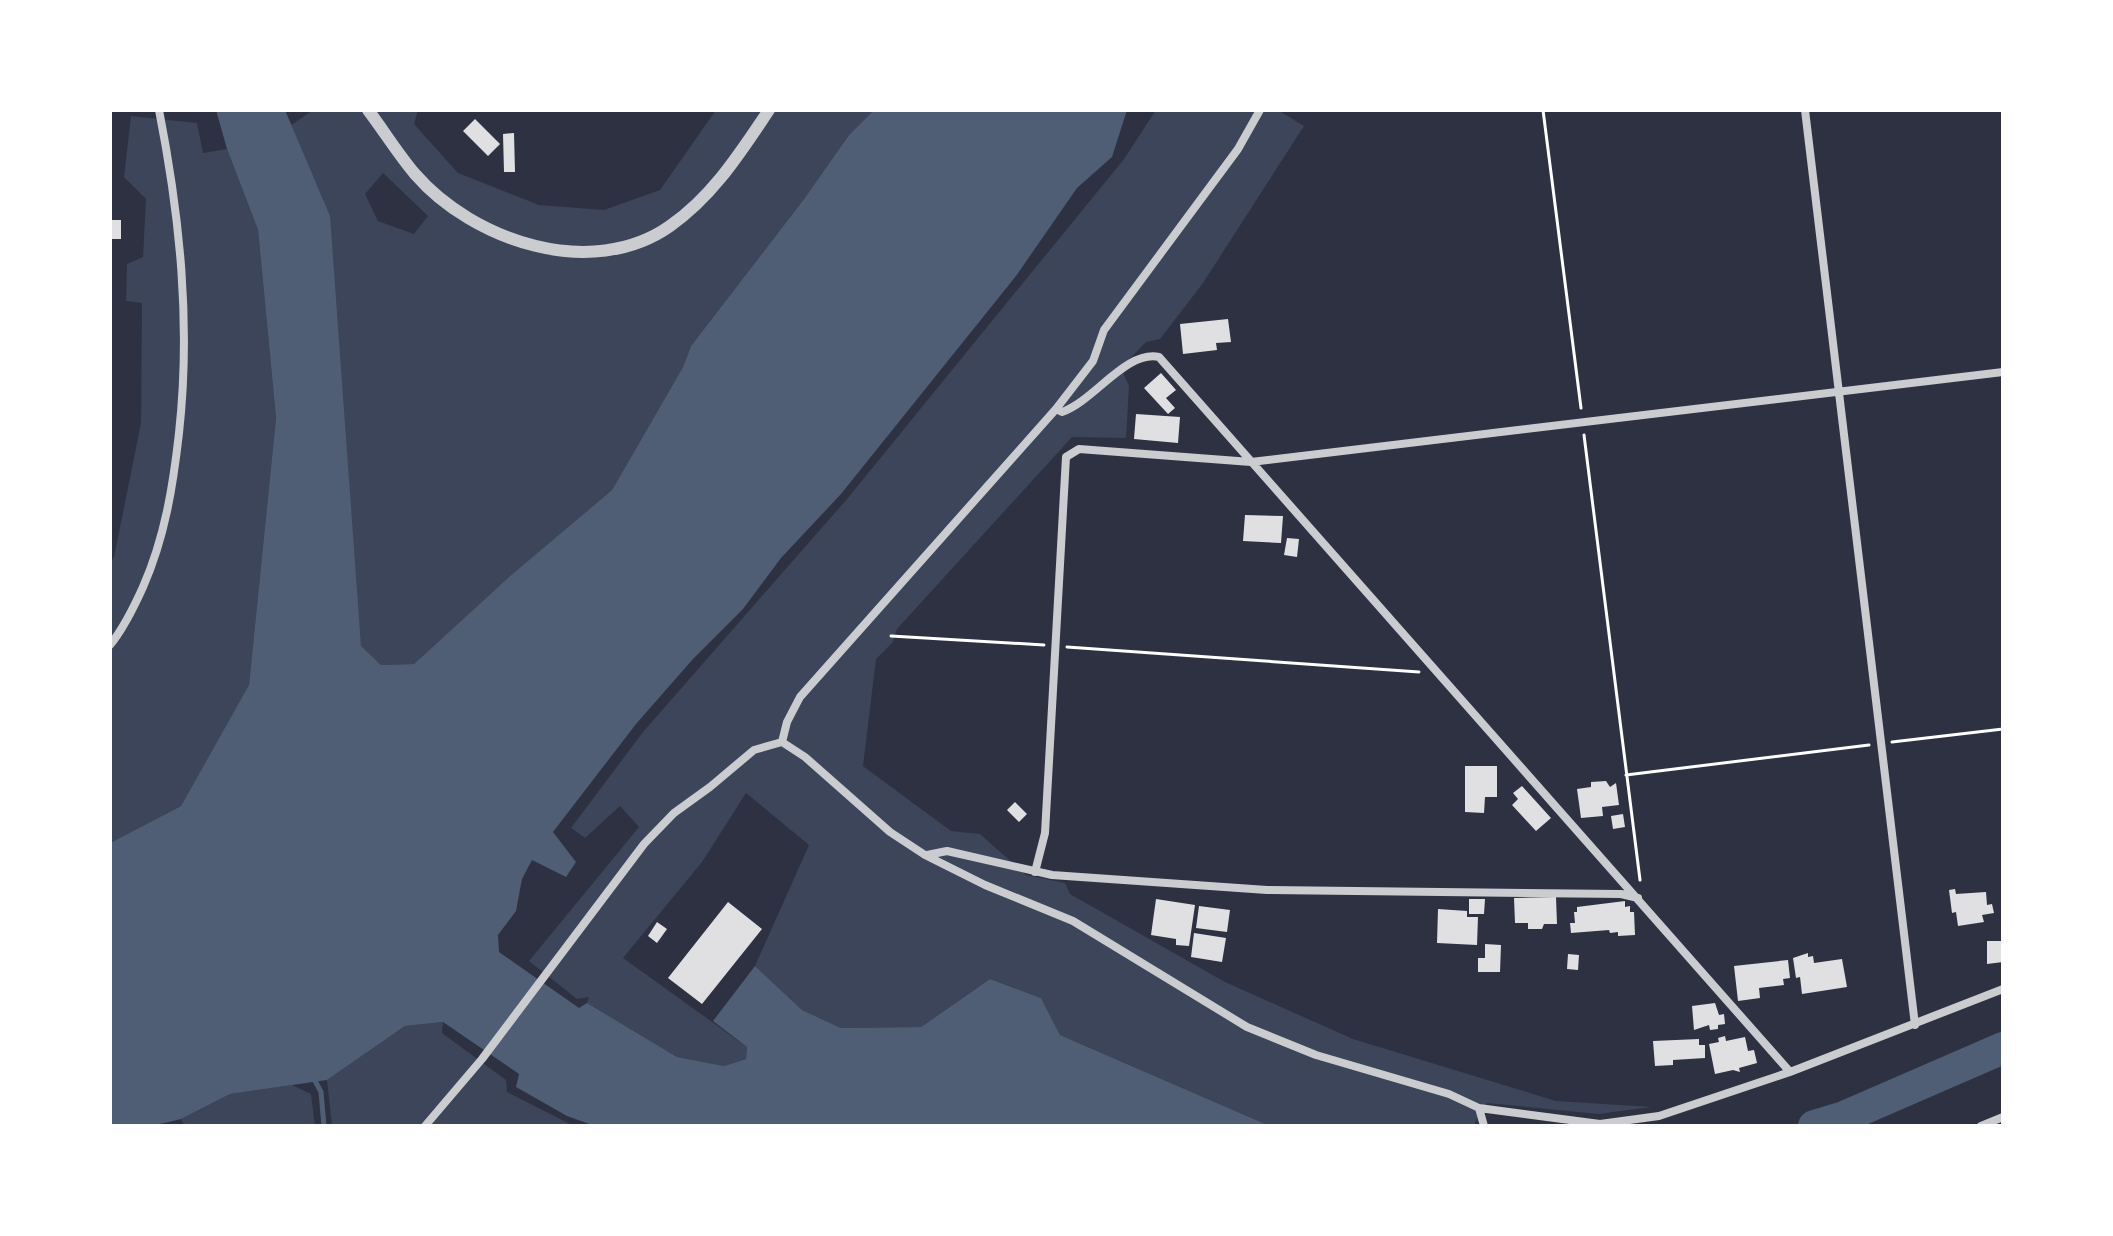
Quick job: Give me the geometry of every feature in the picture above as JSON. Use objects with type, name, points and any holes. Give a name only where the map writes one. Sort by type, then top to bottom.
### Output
[{"type":"street","points":[[110,645],[135,604],[156,557],[169,508],[185,371],[179,229],[159,110]]},
{"type":"street","points":[[368,110],[417,176],[451,207],[499,235],[545,250],[587,252],[630,245],[668,228],[727,173],[769,110]]},
{"type":"street","points":[[782,742],[787,722],[800,697],[1056,409],[1093,361],[1104,330],[1238,149],[1260,110]]},
{"type":"street","points":[[1805,110],[1915,1025]]},
{"type":"street","points":[[1056,409],[1062,412],[1078,407],[1132,361],[1149,355],[1159,357],[1790,1072]]},
{"type":"street","points":[[1035,872],[1045,833],[1066,457],[1070,453],[1079,449],[1251,462],[2003,372]]},
{"type":"street","points":[[425,1126],[482,1059],[644,844],[674,813],[754,750],[782,742],[805,757],[890,832],[925,855],[985,885],[1073,921],[1247,1027],[1316,1055],[1449,1094],[1479,1108],[1600,1124],[1659,1116],[1790,1072],[2003,989]]},
{"type":"street","points":[[925,855],[947,851],[1035,872],[1267,890],[1621,894],[1638,898]]},
{"type":"street","points":[[1479,1108],[1484,1124]]},
{"type":"street","points":[[1981,1126],[2003,1117]]},
{"type":"path","points":[[1543,110],[1640,886],[1638,898]]},
{"type":"path","points":[[891,636],[1439,673]]},
{"type":"path","points":[[1626,775],[2003,729]]},
{"type":"shaded area","points":[[216,110],[285,110],[330,216],[361,646],[381,665],[414,664],[510,576],[612,490],[683,367],[691,346],[849,135],[874,110],[1127,110],[1112,157],[1077,188],[1016,276],[841,494],[781,558],[743,609],[693,659],[636,724],[553,832],[576,862],[566,877],[532,860],[522,879],[516,911],[498,935],[499,952],[579,1008],[587,1003],[677,1057],[724,1066],[746,1059],[747,1047],[713,1021],[755,966],[802,1010],[841,1028],[921,1027],[990,979],[1041,998],[1060,1035],[1270,1126],[595,1126],[567,1116],[516,1087],[519,1074],[443,1022],[405,1026],[327,1080],[230,1094],[181,1119],[152,1126],[110,1126],[110,843],[181,806],[249,685],[276,418],[258,230],[227,149]]},
{"type":"shaded area","points":[[313,110],[418,110],[414,124],[458,173],[539,205],[604,210],[660,190],[716,110],[874,110],[849,135],[691,346],[683,367],[612,490],[510,576],[414,664],[381,665],[361,647],[290,126]],"holes":[[[383,173],[428,216],[414,234],[378,221],[365,194]]]},
{"type":"shaded area","points":[[1156,110],[1278,110],[1304,126],[1203,283],[1160,339],[1146,342],[1121,368],[1129,386],[1126,438],[1072,437],[897,629],[893,642],[876,659],[863,766],[951,831],[980,834],[1026,875],[1065,883],[1070,894],[1225,982],[1353,1039],[1556,1101],[1652,1107],[1598,1114],[1487,1103],[1473,1126],[1270,1126],[1060,1035],[1041,998],[990,979],[921,1027],[841,1028],[802,1010],[755,966],[809,845],[746,793],[702,862],[623,958],[747,1047],[746,1059],[724,1066],[677,1057],[587,1003],[589,997],[577,999],[529,961],[639,827],[620,806],[585,838],[571,828],[643,732],[847,499],[1124,159]]},
{"type":"shaded area","points":[[131,116],[197,123],[203,153],[227,149],[258,230],[276,418],[249,686],[181,806],[110,843],[110,564],[114,557],[141,423],[142,303],[126,301],[127,264],[143,257],[146,199],[124,177]]},
{"type":"shaded area","points":[[443,1022],[442,1033],[506,1080],[507,1092],[574,1126],[332,1126],[327,1080],[405,1026]]},
{"type":"shaded area","points":[[292,1085],[311,1094],[315,1126],[184,1126],[181,1119],[230,1094]]},
{"type":"building","points":[[475,119],[500,144],[488,156],[463,131]]},
{"type":"building","points":[[514,133],[515,172],[504,172],[503,134]]},
{"type":"building","points":[[110,220],[121,220],[121,239],[110,239]]},
{"type":"building","points":[[1228,319],[1231,342],[1216,343],[1217,350],[1183,354],[1180,324]]},
{"type":"building","points":[[1161,373],[1176,390],[1166,398],[1175,408],[1168,414],[1144,388]]},
{"type":"building","points":[[1136,414],[1180,417],[1178,443],[1134,439]]},
{"type":"building","points":[[1245,515],[1283,516],[1281,543],[1243,541]]},
{"type":"building","points":[[1287,538],[1299,539],[1297,557],[1284,555]]},
{"type":"building","points":[[1465,766],[1497,766],[1497,797],[1485,797],[1484,813],[1465,812]]},
{"type":"building","points":[[1606,781],[1610,787],[1616,783],[1619,805],[1602,807],[1603,816],[1581,818],[1577,789],[1591,787],[1591,782]]},
{"type":"building","points":[[1522,786],[1551,818],[1536,831],[1512,805],[1518,799],[1513,793]]},
{"type":"building","points":[[1015,802],[1027,814],[1019,822],[1007,810]]},
{"type":"building","points":[[1623,814],[1625,827],[1613,829],[1611,816]]},
{"type":"building","points":[[1955,889],[1956,894],[1986,892],[1987,905],[1992,904],[1994,913],[1982,915],[1984,922],[1958,926],[1956,912],[1952,913],[1949,890]]},
{"type":"building","points":[[1556,897],[1557,924],[1528,929],[1528,923],[1515,923],[1514,898]]},
{"type":"building","points":[[1156,899],[1195,905],[1189,946],[1176,945],[1176,939],[1151,935]]},
{"type":"building","points":[[1469,899],[1485,899],[1484,914],[1469,914]]},
{"type":"building","points":[[1625,901],[1625,907],[1630,906],[1630,912],[1634,912],[1635,935],[1618,936],[1618,932],[1610,933],[1609,930],[1571,933],[1570,923],[1575,923],[1577,907]]},
{"type":"building","points":[[728,902],[762,929],[702,1004],[668,978]]},
{"type":"building","points":[[1199,906],[1230,910],[1227,932],[1196,928]]},
{"type":"building","points":[[1438,909],[1467,911],[1467,917],[1478,917],[1477,945],[1437,943]]},
{"type":"building","points":[[657,922],[667,929],[657,943],[648,936]]},
{"type":"building","points":[[1194,933],[1226,938],[1222,962],[1191,957]]},
{"type":"building","points":[[1987,941],[2001,941],[2003,962],[1987,964]]},
{"type":"building","points":[[1485,944],[1501,945],[1500,972],[1478,972],[1478,958],[1485,958]]},
{"type":"building","points":[[1808,953],[1808,957],[1813,956],[1814,963],[1842,959],[1847,987],[1802,994],[1793,958]]},
{"type":"building","points":[[1568,954],[1579,955],[1578,970],[1567,969]]},
{"type":"building","points":[[1788,960],[1790,978],[1783,979],[1784,985],[1759,988],[1760,998],[1738,1001],[1734,966]]},
{"type":"building","points":[[1715,1003],[1719,1015],[1724,1014],[1725,1024],[1718,1025],[1718,1029],[1710,1030],[1709,1025],[1694,1030],[1692,1006]]},
{"type":"building","points":[[1725,1036],[1726,1041],[1745,1037],[1748,1051],[1754,1050],[1757,1063],[1739,1068],[1740,1072],[1733,1070],[1715,1074],[1709,1044],[1719,1042],[1718,1038]]},
{"type":"building","points":[[1699,1039],[1699,1045],[1705,1045],[1705,1058],[1673,1060],[1673,1065],[1655,1066],[1653,1041]]},
{"type":"waterway","points":[[1814,1126],[1844,1117],[2003,1048]]},
{"type":"waterway","points":[[313,1077],[321,1092],[324,1126]]}]
